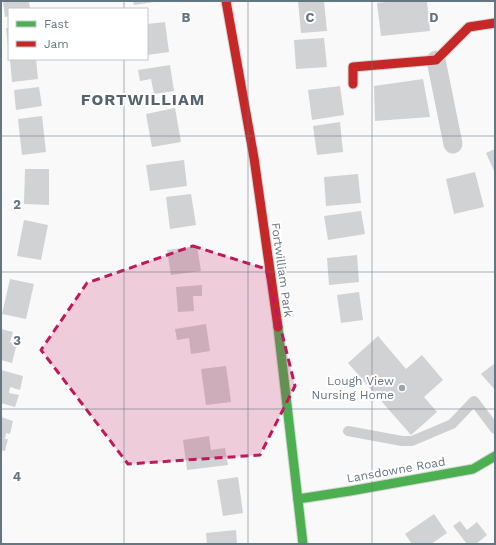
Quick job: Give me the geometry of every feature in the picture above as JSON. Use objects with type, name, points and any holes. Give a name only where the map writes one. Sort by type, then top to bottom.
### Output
[{"type":"street","name":"Fortwilliam Park","points":[[226,1],[254,158],[279,335],[303,544]]},
{"type":"street","points":[[353,84],[353,67],[436,60],[469,27],[495,24]]},
{"type":"street","points":[[436,60],[453,144]]},
{"type":"street","name":"Lansdowne Road","points":[[298,499],[473,469],[495,456]]},
{"type":"lane","points":[[348,431],[402,441],[412,441],[452,424],[474,401],[495,429]]},
{"type":"highlighted area","points":[[193,246],[266,269],[295,386],[260,455],[128,464],[41,350],[87,283]]},
{"type":"building","points":[[3,1],[29,1],[30,8],[8,8],[8,16],[5,17]]},
{"type":"building","points":[[133,1],[154,1],[154,2],[134,5]]},
{"type":"building","points":[[298,1],[324,1],[327,31],[301,33]]},
{"type":"building","points":[[394,1],[427,1],[430,31],[381,36],[377,3]]},
{"type":"building","points":[[165,22],[169,52],[148,55],[148,24]]},
{"type":"building","points":[[6,28],[8,28],[8,47]]},
{"type":"building","points":[[324,38],[327,67],[296,69],[294,40]]},
{"type":"building","points":[[10,60],[36,60],[38,79],[12,82]]},
{"type":"building","points":[[170,65],[174,91],[154,94],[151,79],[140,81],[138,70]]},
{"type":"building","points":[[423,79],[430,117],[375,121],[374,86]]},
{"type":"building","points":[[340,86],[344,115],[312,120],[308,90]]},
{"type":"building","points":[[39,87],[42,106],[16,110],[14,90]]},
{"type":"building","points":[[175,108],[181,142],[152,147],[146,114]]},
{"type":"building","points":[[42,116],[46,152],[22,155],[18,119]]},
{"type":"building","points":[[340,122],[343,152],[317,155],[313,126]]},
{"type":"building","points":[[495,149],[495,173],[486,153]]},
{"type":"building","points":[[184,160],[187,186],[150,191],[146,165]]},
{"type":"building","points":[[25,169],[49,169],[49,205],[24,204]]},
{"type":"building","points":[[475,172],[484,207],[454,214],[446,179]]},
{"type":"building","points":[[358,174],[361,203],[326,206],[324,177]]},
{"type":"building","points":[[191,194],[196,225],[170,229],[166,197]]},
{"type":"building","points":[[361,211],[365,234],[328,240],[324,216]]},
{"type":"building","points":[[24,220],[48,225],[41,260],[17,256]]},
{"type":"building","points":[[197,246],[201,271],[171,275],[167,250]]},
{"type":"building","points":[[357,255],[359,282],[329,285],[327,258]]},
{"type":"building","points":[[10,279],[34,284],[26,319],[2,314]]},
{"type":"building","points":[[202,285],[202,296],[193,296],[194,311],[178,312],[176,287]]},
{"type":"building","points":[[359,292],[363,320],[341,323],[337,295]]},
{"type":"building","points":[[206,324],[210,351],[191,354],[189,338],[177,340],[175,329]]},
{"type":"building","points":[[1,329],[13,332],[10,342],[17,343],[12,363],[1,360]]},
{"type":"building","name":"Lough View Nursing Home","points":[[378,336],[406,369],[422,355],[443,380],[424,397],[437,412],[411,435],[348,363]]},
{"type":"building","points":[[495,363],[495,390],[481,374]]},
{"type":"building","points":[[226,366],[231,402],[206,405],[201,369]]},
{"type":"building","points":[[1,370],[23,376],[20,390],[10,387],[9,393],[19,395],[15,407],[1,403]]},
{"type":"building","points":[[1,417],[13,421],[10,434],[6,433],[5,439],[8,439],[5,451],[1,450]]},
{"type":"building","points":[[209,436],[211,450],[225,448],[228,465],[187,470],[183,440]]},
{"type":"building","points":[[238,477],[243,513],[223,516],[217,480]]},
{"type":"building","points":[[434,514],[447,533],[431,544],[412,544],[405,534]]},
{"type":"building","points":[[460,521],[467,530],[477,522],[487,535],[476,544],[467,544],[453,526]]},
{"type":"building","points":[[236,530],[237,544],[207,544],[206,533]]},
{"type":"traffic: fast","points":[[278,327],[303,544]]},
{"type":"traffic: fast","points":[[298,499],[473,469],[495,456]]},
{"type":"traffic: jam","points":[[226,1],[254,158],[278,327]]},
{"type":"traffic: jam","points":[[353,84],[353,67],[436,60],[469,27],[495,23]]},
{"type":"place","name":"Lough View Nursing Home","points":[[402,388]]},
{"type":"district","name":"FORTWILLIAM","points":[[143,99]]}]
